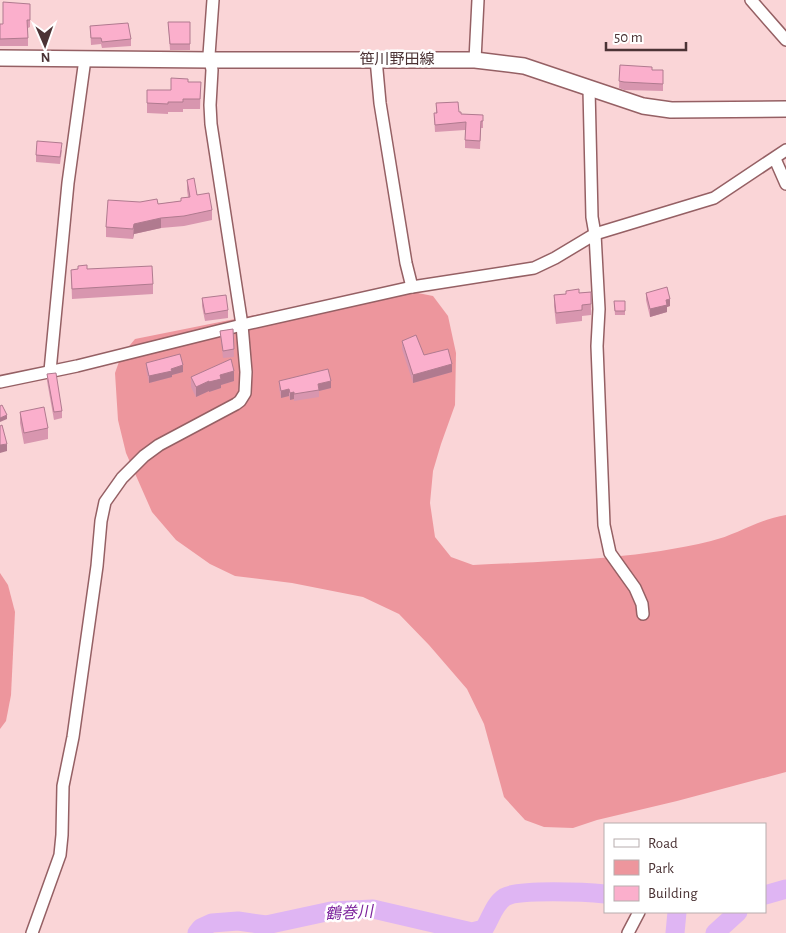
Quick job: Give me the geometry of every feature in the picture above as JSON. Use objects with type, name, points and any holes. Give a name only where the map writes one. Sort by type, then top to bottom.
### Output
[{"type":"street","points":[[32,933],[60,855],[62,786],[74,737],[105,502],[122,478],[144,456],[240,400],[245,392],[242,325],[211,124],[212,70],[209,54],[213,0]]},
{"type":"street","points":[[475,60],[478,0]]},
{"type":"street","points":[[751,0],[786,40]]},
{"type":"street","name":"笹川野田線","points":[[0,58],[475,60],[524,66],[643,106],[672,110],[786,109]]},
{"type":"street","points":[[50,371],[68,183],[85,59]]},
{"type":"street","points":[[376,59],[380,103],[406,263],[412,287]]},
{"type":"street","points":[[589,89],[592,218],[595,234],[599,309],[597,346],[604,525],[610,553],[636,588],[642,604],[643,614]]},
{"type":"street","points":[[0,382],[97,362],[242,325],[412,287],[534,268],[595,234],[714,198],[786,150]]},
{"type":"street","points":[[775,158],[786,184]]},
{"type":"street","points":[[628,933],[638,913]]},
{"type":"green space","points":[[403,290],[433,296],[448,316],[456,353],[455,405],[433,471],[430,503],[435,537],[451,557],[473,565],[623,556],[711,541],[786,515],[786,772],[597,820],[573,828],[544,827],[525,820],[504,797],[484,724],[467,689],[399,614],[363,597],[292,583],[235,576],[210,564],[176,540],[152,512],[126,453],[118,420],[115,373],[121,356],[135,339],[355,295]]},
{"type":"green space","points":[[0,573],[8,585],[15,612],[11,695],[6,721],[0,729]]},
{"type":"building","points":[[3,2],[30,4],[30,20],[27,20],[28,38],[0,39],[0,24],[3,24]]},
{"type":"building","points":[[168,22],[190,22],[190,44],[170,44]]},
{"type":"building","points":[[128,23],[131,39],[102,42],[101,38],[91,38],[90,26]]},
{"type":"building","points":[[620,65],[652,67],[652,70],[663,70],[663,84],[619,81]]},
{"type":"building","points":[[171,78],[188,79],[188,82],[201,82],[200,99],[183,99],[183,102],[168,102],[168,104],[147,103],[147,90],[171,90]]},
{"type":"building","points":[[458,102],[461,114],[483,115],[480,141],[465,140],[466,122],[435,125],[434,113],[437,113],[436,103]]},
{"type":"building","points":[[37,141],[62,143],[60,157],[36,155]]},
{"type":"building","points":[[194,178],[197,195],[209,193],[212,210],[134,224],[133,229],[106,227],[108,200],[140,202],[157,199],[158,204],[181,201],[181,198],[190,197],[187,180]]},
{"type":"building","points":[[87,265],[87,269],[152,266],[153,284],[72,289],[71,270],[78,269],[78,266]]},
{"type":"building","points":[[667,287],[670,299],[666,300],[667,305],[650,309],[646,293]]},
{"type":"building","points":[[579,289],[579,293],[591,292],[591,304],[582,305],[582,310],[556,313],[554,295],[566,294],[566,291]]},
{"type":"building","points":[[226,295],[228,310],[205,314],[202,298]]},
{"type":"building","points":[[614,301],[625,301],[625,311],[615,311]]},
{"type":"building","points":[[233,329],[234,349],[223,351],[220,331]]},
{"type":"building","points":[[416,335],[424,355],[448,349],[452,364],[413,375],[402,341]]},
{"type":"building","points":[[180,354],[183,365],[171,369],[172,371],[149,376],[146,363]]},
{"type":"building","points":[[231,359],[234,371],[220,375],[221,379],[209,381],[196,387],[191,377]]},
{"type":"building","points":[[328,369],[331,381],[318,384],[319,390],[294,394],[294,392],[290,393],[289,389],[281,391],[279,381]]},
{"type":"building","points":[[56,373],[62,411],[54,412],[47,374]]},
{"type":"building","points":[[2,405],[7,415],[0,418],[0,406]]},
{"type":"building","points":[[44,407],[48,428],[24,433],[20,412]]},
{"type":"building","points":[[2,425],[7,444],[0,445],[0,426]]},
{"type":"waterway","name":"鶴巻川","points":[[766,895],[786,889]]},
{"type":"waterway","name":"鶴巻川","points":[[197,933],[201,928],[212,923],[238,921],[266,925],[331,911],[373,909],[472,932],[484,929],[498,903],[512,894],[553,892],[604,894]]},
{"type":"waterway","name":"鶴巻川","points":[[675,933],[677,913]]},
{"type":"waterway","name":"鶴巻川","points":[[715,933],[737,913]]}]
